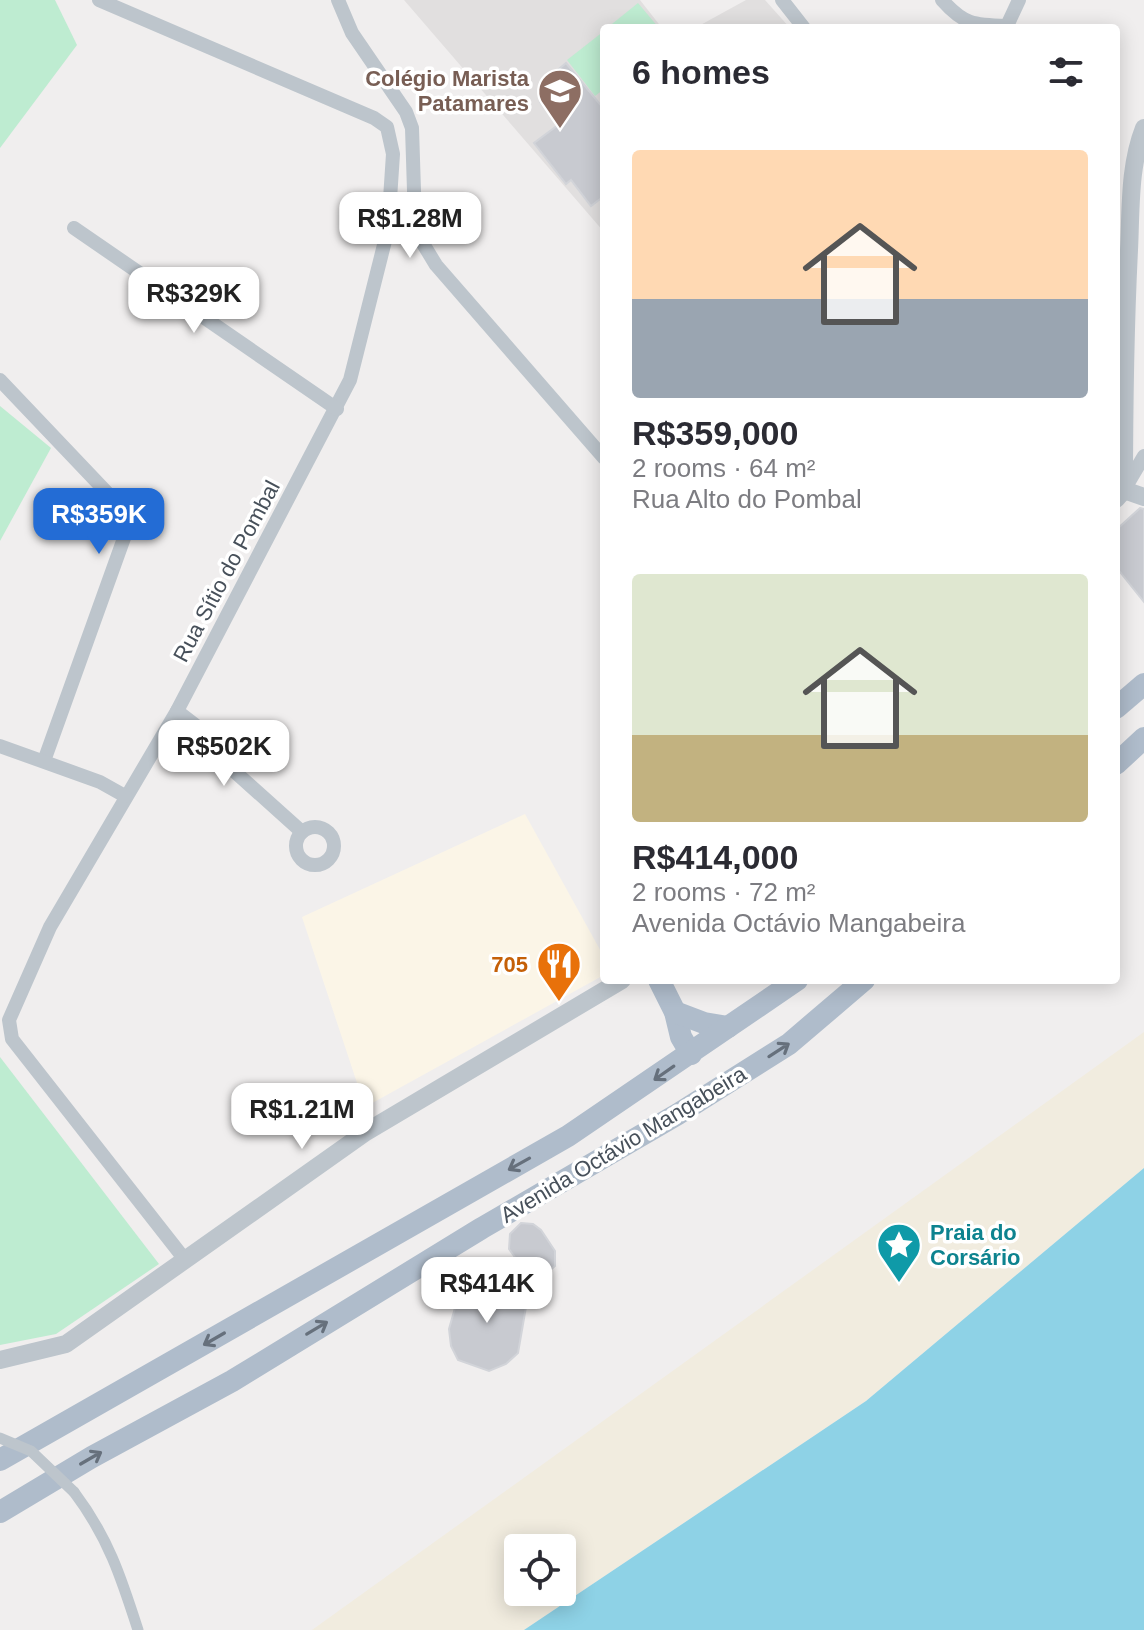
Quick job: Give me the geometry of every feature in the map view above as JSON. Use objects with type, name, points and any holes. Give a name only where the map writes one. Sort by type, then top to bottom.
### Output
[{"type":"main road","points":[[1120,705],[1144,684]]},
{"type":"main road","points":[[1120,760],[1144,738]]},
{"type":"main road","points":[[661,984],[675,1012],[677,1028],[691,1054]]},
{"type":"main road","name":"Avenida Octávio Mangabeira","points":[[0,1460],[568,1136],[791,984]]},
{"type":"main road","name":"Avenida Octávio Mangabeira","points":[[0,1512],[232,1381],[482,1228],[678,1114],[789,1044],[859,984]]},
{"type":"main road","points":[[675,1012],[704,1023],[728,1027]]},
{"type":"street","name":"Rua Sítio do Pombal","points":[[99,0],[336,100],[387,127],[393,154],[388,229],[358,360],[337,409],[177,711],[125,796],[34,960],[9,1020],[9,1033],[186,1261]]},
{"type":"street","points":[[338,0],[352,33],[406,112],[412,128],[415,222],[422,242],[436,265],[600,453]]},
{"type":"street","points":[[782,0],[801,24]]},
{"type":"street","points":[[942,0],[958,18],[978,24]]},
{"type":"street","points":[[1008,24],[1019,0]]},
{"type":"street","points":[[1120,494],[1132,180],[1144,128]]},
{"type":"street","points":[[74,228],[337,409]]},
{"type":"street","points":[[0,380],[114,500],[127,519],[128,527],[44,761]]},
{"type":"street","points":[[1120,494],[1144,456]]},
{"type":"street","points":[[1120,494],[1144,497]]},
{"type":"street","points":[[177,711],[216,741],[234,771],[302,832]]},
{"type":"street","points":[[0,746],[100,782],[125,796]]},
{"type":"street","points":[[0,1360],[66,1344],[366,1132],[615,984]]},
{"type":"street","points":[[0,1438],[31,1451],[74,1492],[97,1522],[116,1560],[138,1630]]},
{"type":"shaded area","name":"Colégio Marista Patamares","points":[[404,0],[640,0],[659,24],[600,24],[600,227]]},
{"type":"shaded area","points":[[746,0],[765,0],[786,24],[702,24]]},
{"type":"shaded area","points":[[525,814],[600,950],[600,977],[365,1107],[302,917]]},
{"type":"green space","points":[[0,0],[55,0],[77,45],[0,148]]},
{"type":"green space","points":[[638,3],[656,24],[612,24]]},
{"type":"green space","points":[[600,34],[600,92],[595,96],[567,60]]},
{"type":"green space","points":[[0,406],[51,448],[0,541]]},
{"type":"green space","points":[[0,1057],[159,1264],[56,1334],[0,1345]]},
{"type":"sand","name":"Praia do Corsário","points":[[1144,1032],[1144,1168],[866,1401],[576,1595],[576,1534],[504,1534],[504,1606],[560,1606],[524,1630],[312,1630]]},
{"type":"water","points":[[1144,1168],[1144,1630],[524,1630],[560,1606],[576,1606],[576,1595],[866,1401]]},
{"type":"building","points":[[566,63],[600,104],[600,199],[591,206],[571,180],[566,184],[534,143],[558,125],[540,102],[553,91],[545,81]]},
{"type":"building","points":[[1140,508],[1144,509],[1144,602],[1120,572],[1120,526]]},
{"type":"building","points":[[521,1223],[533,1224],[541,1230],[555,1251],[555,1266],[542,1277],[524,1270],[509,1249],[510,1234]]},
{"type":"building","points":[[486,1281],[504,1283],[516,1292],[526,1307],[518,1353],[506,1364],[489,1371],[458,1360],[451,1346],[449,1329],[458,1297],[470,1286]]},
{"type":"place","name":"Colégio Marista Patamares","points":[[560,130]]},
{"type":"place","name":"705","points":[[559,1003]]},
{"type":"place","name":"Praia do Corsário","points":[[899,1284]]}]
